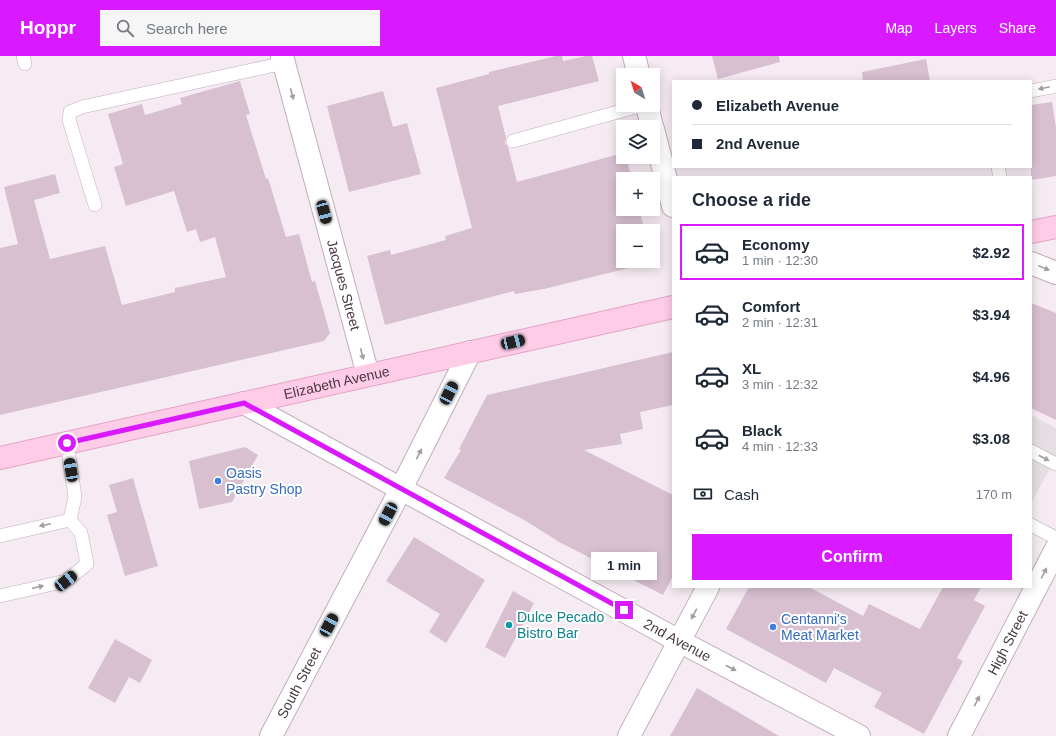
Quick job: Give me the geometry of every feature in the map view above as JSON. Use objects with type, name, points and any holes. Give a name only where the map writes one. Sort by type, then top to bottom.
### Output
[{"type":"street","points":[[634,56],[637,68]]},
{"type":"street","name":"Jacques Street","points":[[283,59],[368,375]]},
{"type":"street","points":[[660,155],[672,202]]},
{"type":"street","points":[[1032,232],[1056,227]]},
{"type":"street","points":[[1032,263],[1056,273]]},
{"type":"street","name":"Elizabeth Avenue","points":[[0,458],[672,306]]},
{"type":"street","name":"South Street","points":[[271,736],[401,489],[470,352]]},
{"type":"street","name":"2nd Avenue","points":[[244,403],[860,736]]},
{"type":"street","name":"High Street","points":[[959,736],[1056,549]]},
{"type":"street","points":[[629,736],[707,588]]},
{"type":"lane","points":[[95,205],[69,120],[70,112],[82,106],[283,59]]},
{"type":"lane","points":[[1032,91],[1056,86]]},
{"type":"lane","points":[[513,141],[617,112]]},
{"type":"lane","points":[[67,443],[75,497],[70,520]]},
{"type":"lane","points":[[1032,452],[1056,464]]},
{"type":"lane","points":[[0,536],[70,520]]},
{"type":"lane","points":[[0,596],[66,581],[87,564],[81,533],[70,520]]},
{"type":"lane","points":[[1032,526],[1056,538]]},
{"type":"shaded area","points":[[1032,416],[1056,428],[1056,457],[1032,502]]},
{"type":"building","points":[[556,56],[562,56],[563,61],[592,56],[599,81],[498,106],[506,138],[505,143],[508,147],[517,182],[616,155],[616,164],[628,164],[630,172],[616,172],[616,216],[641,216],[643,224],[616,224],[616,268],[629,268],[544,289],[515,294],[514,291],[385,325],[367,256],[390,250],[391,255],[446,240],[445,236],[472,228],[436,88],[489,74],[489,72]]},
{"type":"building","points":[[712,56],[779,56],[780,62],[718,79]]},
{"type":"building","points":[[926,59],[930,80],[863,80],[862,72]]},
{"type":"building","points":[[240,81],[250,114],[246,115],[266,179],[268,178],[286,237],[299,234],[312,282],[315,281],[330,333],[324,341],[0,415],[0,248],[18,244],[4,187],[55,174],[60,193],[34,200],[50,259],[105,246],[122,305],[175,292],[175,288],[226,277],[215,237],[200,242],[196,229],[187,232],[174,191],[126,206],[114,167],[123,164],[108,114],[142,104],[145,115],[182,104],[180,98]]},
{"type":"building","points":[[383,91],[393,127],[407,123],[421,174],[349,192],[327,106]]},
{"type":"building","points":[[1052,102],[1056,127],[1056,176],[1032,180],[1032,105]]},
{"type":"building","points":[[1032,303],[1056,313],[1056,420],[1032,408]]},
{"type":"building","points":[[672,352],[672,405],[640,412],[643,429],[620,434],[622,444],[584,450],[672,494],[672,578],[663,595],[559,542],[526,521],[444,478],[461,450],[459,449],[487,395]]},
{"type":"building","name":"Oasis Pastry Shop","points":[[245,447],[258,455],[232,502],[199,509],[189,461]]},
{"type":"building","points":[[133,478],[158,566],[125,576],[107,515],[117,512],[109,485]]},
{"type":"building","points":[[414,537],[485,580],[446,643],[429,632],[440,614],[386,581]]},
{"type":"building","points":[[748,588],[811,588],[863,616],[869,604],[920,629],[942,588],[980,588],[974,600],[985,606],[957,658],[963,661],[924,734],[874,707],[882,693],[834,668],[826,683],[726,629]]},
{"type":"building","name":"Dulce Pecado Bistro Bar","points":[[513,591],[534,603],[505,658],[485,647]]},
{"type":"building","points":[[115,639],[152,660],[140,683],[129,677],[115,703],[88,688]]},
{"type":"building","points":[[697,688],[779,736],[670,736]]},
{"type":"place","name":"Oasis Pastry Shop","points":[[218,481]]},
{"type":"place","name":"Dulce Pecado Bistro Bar","points":[[509,625]]},
{"type":"place","name":"Centanni's Meat Market","points":[[773,627]]},
{"type":"route","points":[[67,443],[244,403],[624,610]]}]
